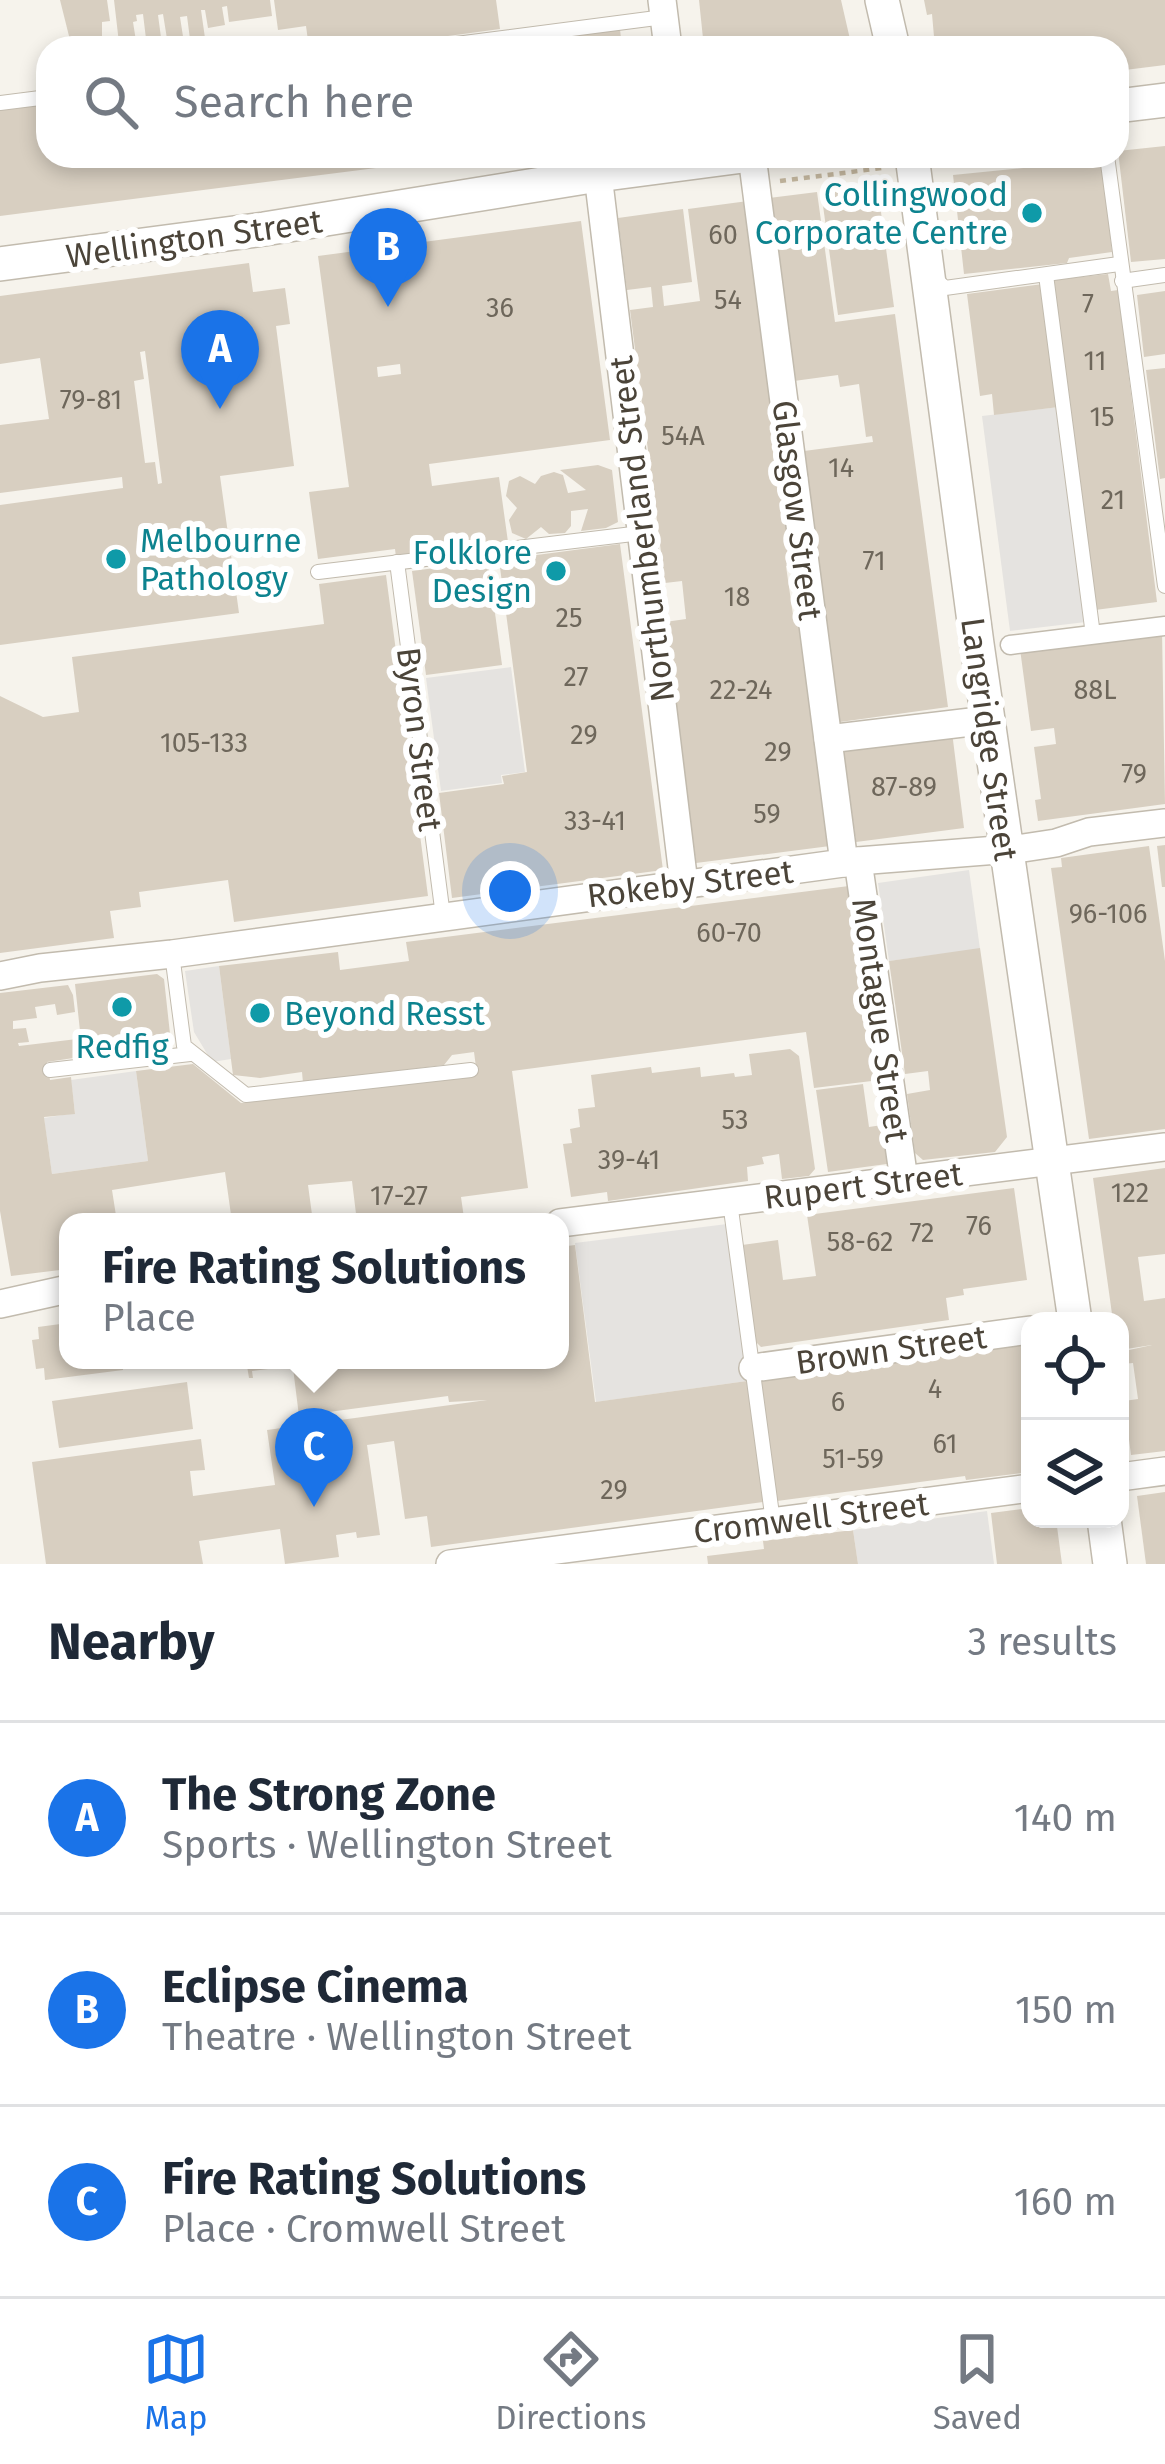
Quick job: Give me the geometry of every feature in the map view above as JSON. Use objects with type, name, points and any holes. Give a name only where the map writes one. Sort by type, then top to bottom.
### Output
[{"type":"street","points":[[882,0],[890,36]]},
{"type":"street","points":[[1129,104],[1165,100]]},
{"type":"street","name":"Wellington Street","points":[[0,263],[264,229],[635,168]]},
{"type":"street","name":"Glasgow Street","points":[[754,168],[828,739],[851,862]]},
{"type":"street","name":"Langridge Street","points":[[913,168],[1074,1312]]},
{"type":"street","name":"Northumberland Street","points":[[598,175],[684,884]]},
{"type":"street","points":[[1010,646],[1165,626]]},
{"type":"street","points":[[828,739],[988,720]]},
{"type":"street","name":"Rokeby Street","points":[[0,976],[851,862],[1056,843],[1089,832],[1165,823]]},
{"type":"street","name":"Montague Street","points":[[851,862],[904,1180]]},
{"type":"street","name":"Rupert Street","points":[[569,1222],[1165,1147]]},
{"type":"street","points":[[0,1304],[59,1291]]},
{"type":"street","name":"Brown Street","points":[[753,1368],[1021,1331]]},
{"type":"street","points":[[1129,1476],[1165,1471]]},
{"type":"street","name":"Cromwell Street","points":[[450,1564],[549,1557],[1021,1489]]},
{"type":"street","points":[[1105,1528],[1110,1564]]},
{"type":"lane","points":[[496,36],[663,8]]},
{"type":"lane","points":[[0,103],[36,98]]},
{"type":"lane","points":[[1108,168],[1165,586]]},
{"type":"lane","points":[[926,271],[945,288],[1120,264]]},
{"type":"lane","points":[[1046,275],[1093,635]]},
{"type":"lane","points":[[1122,281],[1165,275]]},
{"type":"lane","points":[[318,572],[641,533]]},
{"type":"lane","name":"Byron Street","points":[[397,562],[443,916]]},
{"type":"lane","points":[[172,954],[184,1046],[246,1095],[471,1070]]},
{"type":"lane","points":[[50,1070],[190,1054]]},
{"type":"lane","points":[[730,1202],[773,1522]]},
{"type":"shaded area","points":[[1059,407],[1086,622],[1010,631],[982,416]]},
{"type":"shaded area","points":[[511,667],[525,772],[501,775],[502,783],[441,791],[426,678]]},
{"type":"shaded area","points":[[969,870],[980,949],[889,961],[878,883]]},
{"type":"shaded area","points":[[219,966],[231,1059],[212,1062],[194,1032],[185,971]]},
{"type":"shaded area","points":[[136,1071],[148,1161],[52,1174],[44,1118],[75,1113],[71,1080]]},
{"type":"shaded area","points":[[727,1224],[747,1381],[596,1402],[575,1243]]},
{"type":"shaded area","points":[[987,1511],[994,1564],[858,1564],[853,1530]]},
{"type":"building","points":[[60,0],[107,0],[110,21],[102,22],[102,36],[69,36]]},
{"type":"building","points":[[114,0],[270,0],[272,16],[229,22],[227,6],[222,7],[225,25],[208,28],[205,10],[201,10],[205,36],[190,36],[187,16],[180,17],[183,36],[167,36],[163,14],[158,15],[161,36],[146,36],[143,14],[133,22],[135,36],[118,36]]},
{"type":"building","points":[[274,0],[496,0],[500,29],[448,36],[307,36],[306,26],[278,30]]},
{"type":"building","points":[[699,0],[841,0],[849,36],[703,36]]},
{"type":"building","points":[[924,0],[1165,0],[1165,65],[1129,70],[1129,36],[934,36],[932,14],[927,15]]},
{"type":"building","points":[[620,29],[621,36],[572,36]]},
{"type":"building","points":[[36,104],[36,168],[376,168],[0,216],[0,109]]},
{"type":"building","points":[[1165,146],[1165,259],[1131,262],[1120,168],[1129,168],[1129,150]]},
{"type":"building","name":"Collingwood Corporate Centre","points":[[1023,168],[1103,168],[1112,252],[1069,258],[1067,263],[964,274],[953,175]]},
{"type":"building","points":[[877,183],[894,307],[838,315],[821,191]]},
{"type":"building","points":[[817,192],[835,322],[895,314],[948,707],[840,722],[804,451],[873,442],[872,436],[866,437],[859,384],[840,387],[838,375],[794,381],[769,198]]},
{"type":"building","points":[[748,201],[795,564],[786,566],[794,622],[798,621],[803,646],[830,846],[696,863],[665,622],[686,619],[682,581],[665,583],[630,310],[653,307],[651,287],[627,290],[618,218],[683,209],[692,282],[662,286],[664,306],[700,301],[688,209]]},
{"type":"building","points":[[581,221],[610,440],[429,464],[432,486],[499,477],[508,542],[396,557],[395,549],[318,559],[309,492],[349,487],[318,256]],"holes":[[[400,364],[401,374],[378,377],[377,367]]]},
{"type":"building","points":[[249,263],[253,292],[285,288],[290,324],[276,326],[294,466],[220,476],[239,613],[0,645],[0,505],[123,488],[122,477],[0,493],[0,425],[49,419],[40,358],[0,364],[0,296]],"holes":[[[145,351],[162,483],[158,484],[155,462],[145,463],[134,381],[144,379],[140,352]]]},
{"type":"building","points":[[1108,274],[1111,291],[1118,290],[1157,602],[1095,610],[1053,280]]},
{"type":"building","points":[[1043,284],[1059,407],[994,415],[992,394],[980,396],[967,294]]},
{"type":"building","points":[[1165,291],[1165,354],[1144,357],[1137,295]]},
{"type":"building","points":[[1165,368],[1165,478],[1160,479],[1146,370]]},
{"type":"building","points":[[598,465],[612,470],[618,522],[581,531],[588,509],[571,511],[571,526],[565,533],[549,534],[541,527],[526,539],[512,533],[509,520],[517,508],[506,496],[509,481],[520,476],[535,484],[554,472],[563,475],[568,493],[586,490],[560,470]]},
{"type":"building","points":[[620,544],[663,870],[452,898],[439,793],[504,784],[502,776],[527,772],[499,560]]},
{"type":"building","points":[[488,561],[502,665],[426,675],[412,571]]},
{"type":"building","points":[[386,575],[428,896],[234,922],[228,880],[139,892],[141,907],[110,911],[114,938],[0,953],[0,696],[43,717],[79,712],[72,657],[324,624],[319,584]]},
{"type":"building","points":[[1162,630],[1165,804],[1038,821],[1035,800],[1041,799],[1034,747],[1056,744],[1054,728],[1031,731],[1020,649]]},
{"type":"building","points":[[952,732],[964,828],[856,842],[843,746]]},
{"type":"building","points":[[1165,845],[1165,887],[1162,887],[1157,846]]},
{"type":"building","points":[[1149,846],[1165,961],[1165,1129],[1089,1139],[1051,868],[1062,867],[1061,858]]},
{"type":"building","points":[[849,886],[880,1080],[814,1088],[806,1032],[512,1071],[528,1188],[461,1197],[463,1213],[356,1213],[352,1181],[308,1185],[312,1213],[231,1213],[225,1172],[112,1190],[116,1213],[59,1213],[59,1270],[11,1276],[0,1211],[0,993],[68,985],[73,995],[75,1012],[57,1015],[55,1004],[35,1007],[37,1018],[13,1021],[13,1029],[26,1028],[29,1042],[19,1046],[77,1039],[80,1057],[47,1062],[50,1080],[71,1077],[75,1114],[44,1117],[52,1174],[148,1161],[136,1071],[193,1064],[241,1103],[477,1075],[474,1052],[452,1055],[444,1065],[303,1083],[302,1072],[260,1078],[233,1075],[219,966],[338,952],[340,970],[409,961],[406,942]]},
{"type":"building","points":[[980,948],[1007,1137],[995,1152],[923,1160],[915,1153],[907,1094],[930,1090],[928,1071],[905,1074],[889,961]]},
{"type":"building","name":"Redfig","points":[[157,974],[164,979],[171,1043],[163,1049],[101,1056],[100,1051],[94,1053],[87,1047],[85,1031],[80,1031],[75,984]]},
{"type":"building","points":[[790,1049],[799,1056],[815,1169],[809,1176],[782,1179],[779,1154],[762,1157],[764,1164],[747,1167],[748,1181],[608,1201],[607,1192],[571,1197],[563,1144],[572,1143],[570,1129],[580,1127],[578,1109],[595,1107],[591,1075],[700,1067],[701,1077],[752,1075],[749,1054]]},
{"type":"building","points":[[863,1084],[869,1127],[889,1124],[894,1163],[828,1172],[816,1090]]},
{"type":"building","points":[[1165,1168],[1165,1254],[1138,1257],[1144,1301],[1165,1298],[1165,1451],[1131,1455],[1129,1400],[1138,1399],[1129,1350],[1152,1345],[1129,1349],[1129,1312],[1112,1312],[1093,1178]]},
{"type":"building","points":[[1014,1188],[1027,1280],[963,1289],[964,1295],[946,1298],[949,1320],[761,1347],[755,1341],[742,1245],[778,1240],[783,1280],[816,1276],[807,1215]]},
{"type":"building","points":[[575,1245],[595,1402],[747,1381],[763,1502],[431,1547],[427,1516],[405,1519],[394,1441],[367,1445],[380,1535],[336,1535],[339,1557],[285,1564],[280,1529],[199,1541],[203,1564],[46,1564],[32,1462],[201,1439],[205,1470],[190,1471],[193,1496],[275,1485],[267,1430],[487,1400],[449,1402],[448,1396],[299,1416],[293,1369],[569,1369],[569,1246]]},
{"type":"building","points":[[59,1324],[59,1369],[123,1370],[45,1380],[44,1368],[36,1369],[32,1340],[39,1339],[38,1327]]},
{"type":"building","points":[[1021,1344],[1021,1473],[777,1501],[761,1379]]},
{"type":"building","points":[[187,1382],[193,1429],[59,1448],[52,1401]]},
{"type":"building","points":[[1165,1492],[1165,1564],[1146,1564],[1137,1496]]},
{"type":"building","points":[[1021,1509],[1021,1528],[1057,1528],[1062,1564],[997,1564],[991,1513]]},
{"type":"building","points":[[853,1530],[858,1564],[708,1564],[707,1556],[764,1549],[763,1541]]},
{"type":"place","name":"Collingwood Corporate Centre","points":[[1032,213]]},
{"type":"place","name":"Eclipse Cinema","points":[[388,307]]},
{"type":"place","name":"The Strong Zone","points":[[220,409]]},
{"type":"place","name":"Melbourne Pathology","points":[[116,559]]},
{"type":"place","name":"Folklore Design","points":[[556,571]]},
{"type":"place","name":"Redfig","points":[[122,1007]]},
{"type":"place","name":"Beyond Resst","points":[[260,1013]]},
{"type":"place","name":"Fire Rating Solutions","points":[[314,1507]]}]
